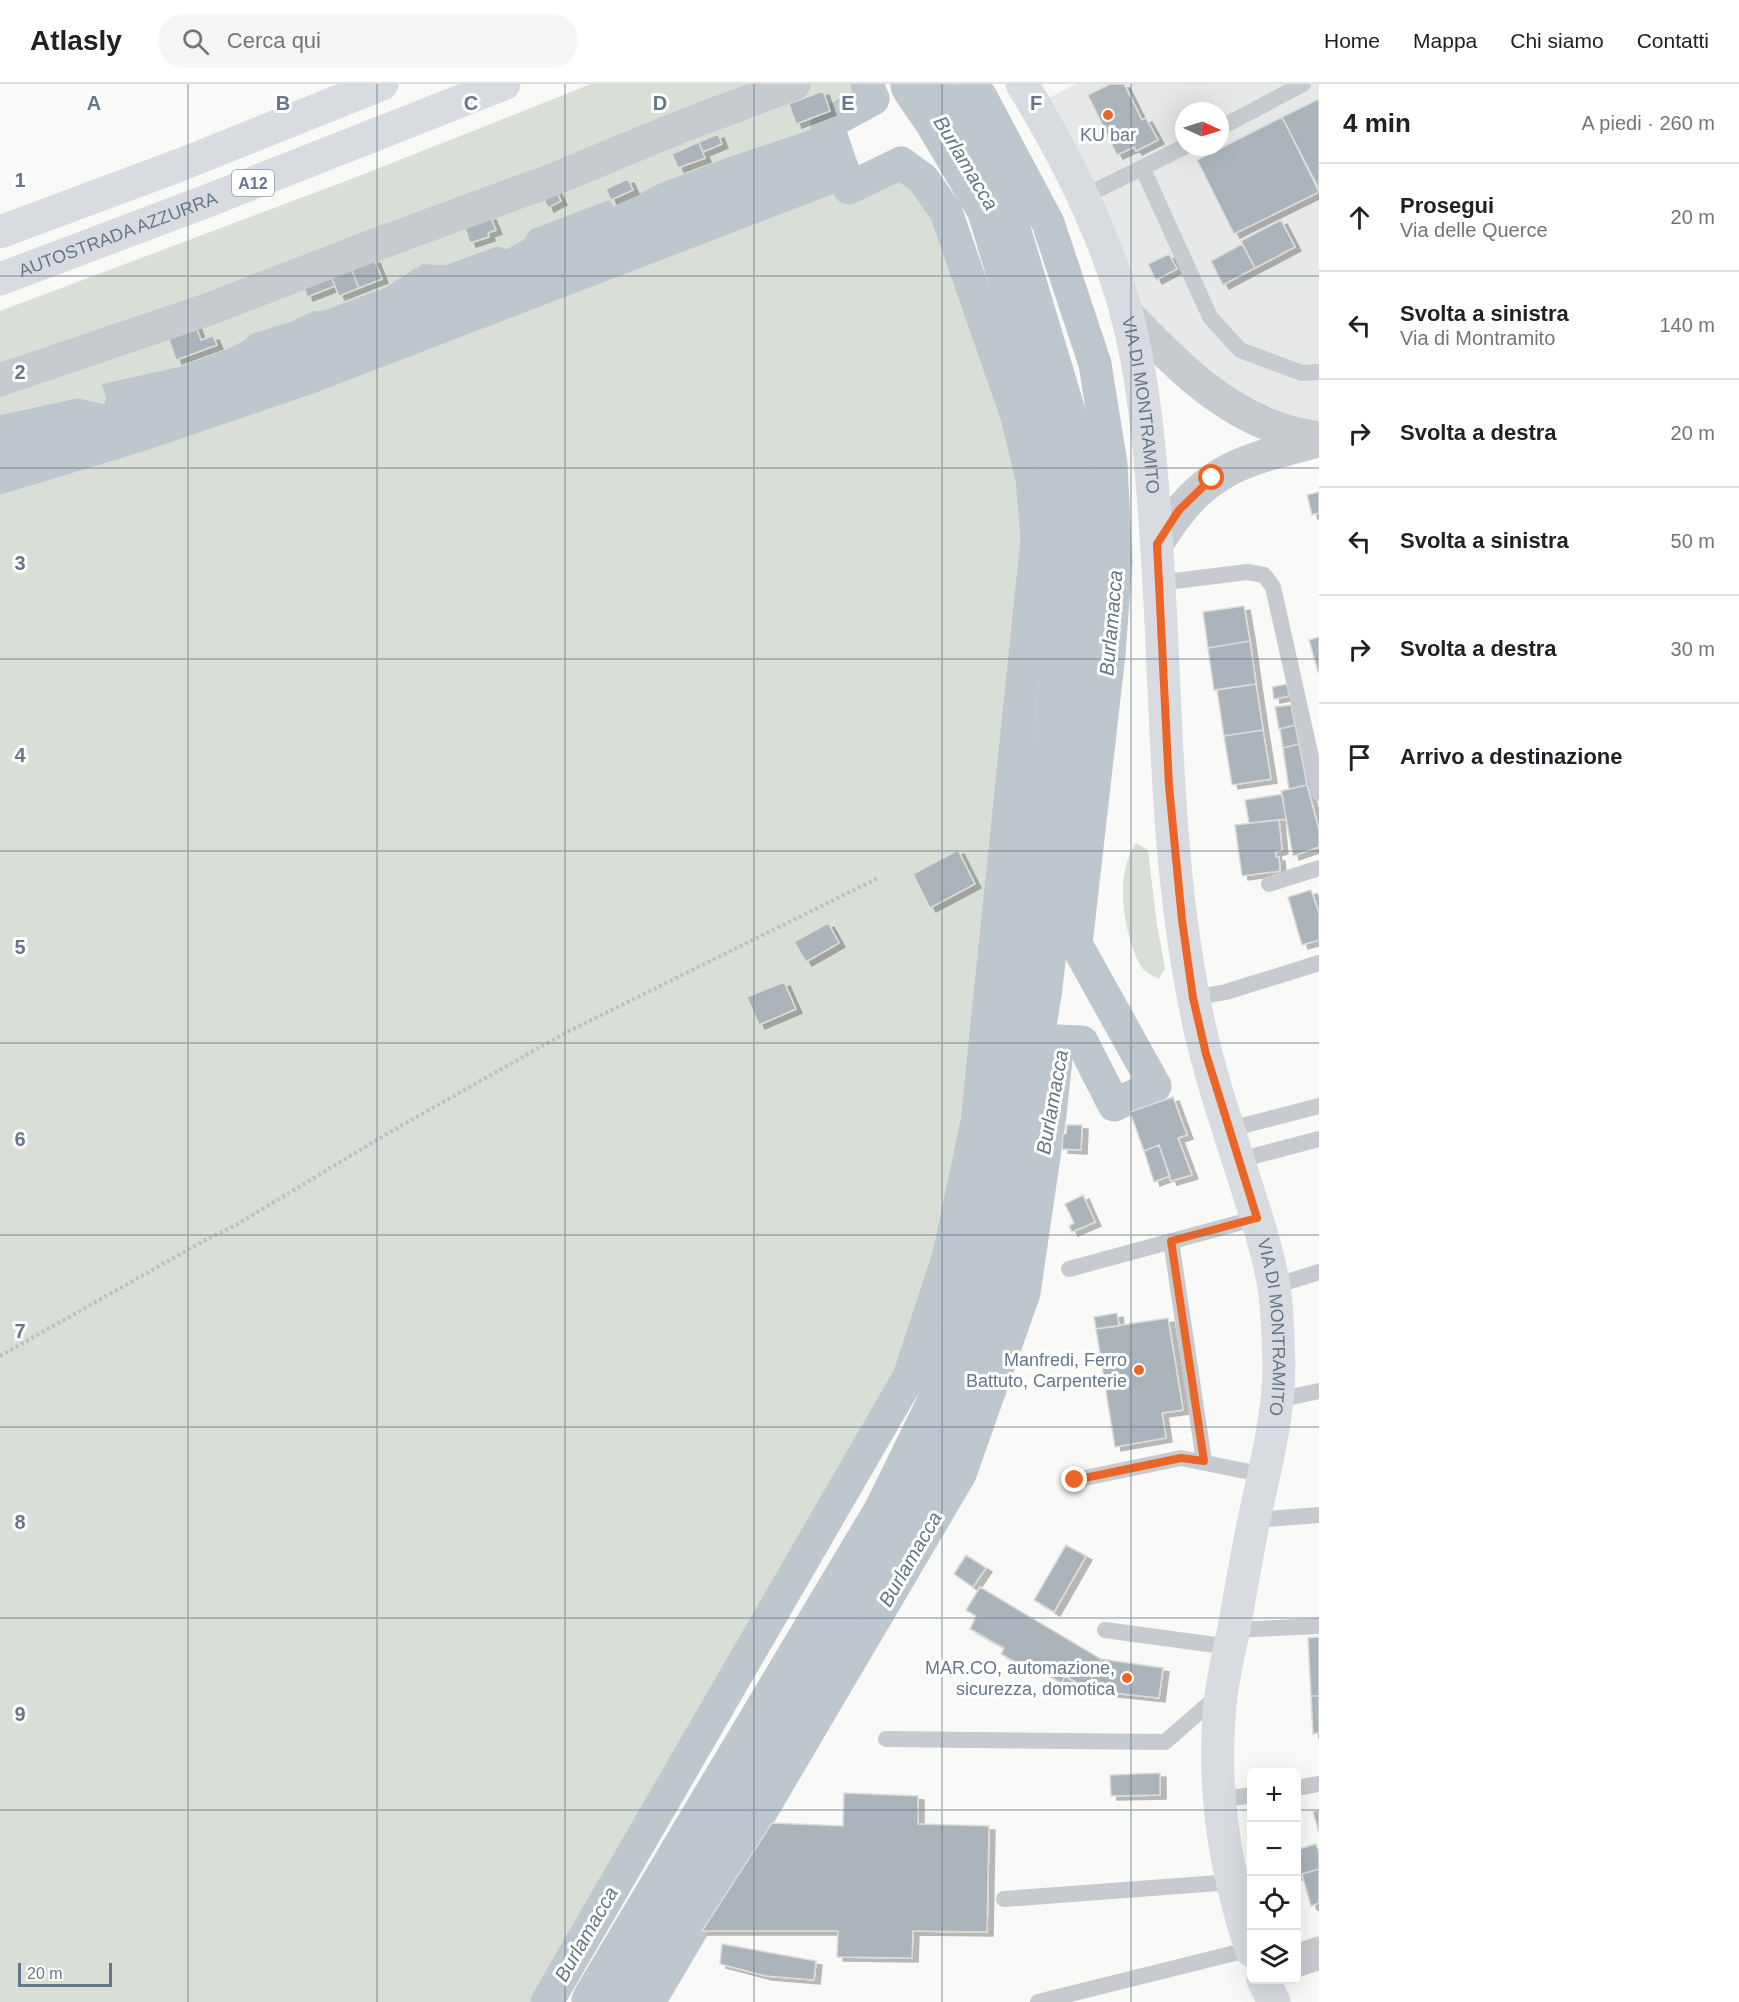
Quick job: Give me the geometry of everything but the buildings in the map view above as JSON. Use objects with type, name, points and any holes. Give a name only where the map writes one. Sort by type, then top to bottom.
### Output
[{"type":"main road","name":"A12","points":[[0,232],[180,165],[382,84]]},
{"type":"main road","name":"AUTOSTRADA AZZURRA","points":[[0,279],[207,201],[504,84]]},
{"type":"main road","name":"VIA DI MONTRAMITO","points":[[1022,84],[1083,197],[1117,283],[1126,313],[1145,412],[1157,544],[1170,796],[1182,920],[1193,998],[1206,1054],[1257,1218],[1274,1286],[1279,1366],[1277,1400],[1265,1474],[1221,1693],[1219,1740],[1236,1798],[1223,1838],[1247,1936]]},
{"type":"main road","points":[[1265,1984],[1274,2002]]},
{"type":"street","points":[[0,380],[215,307],[552,180],[685,125],[794,84]]},
{"type":"street","points":[[1126,313],[1191,377],[1226,404],[1261,422],[1319,440]]},
{"type":"street","points":[[1157,544],[1179,510],[1212,478],[1246,461],[1319,440]]},
{"type":"street","points":[[1301,1959],[1319,1953]]},
{"type":"lane","points":[[1229,123],[1303,84]]},
{"type":"lane","points":[[1083,197],[1175,152]]},
{"type":"lane","points":[[1143,169],[1210,317],[1240,350],[1302,373],[1319,372]]},
{"type":"lane","points":[[1159,583],[1248,572],[1264,574],[1273,587],[1319,793]]},
{"type":"lane","points":[[1269,884],[1319,868]]},
{"type":"lane","points":[[1193,998],[1226,992],[1319,963]]},
{"type":"lane","points":[[1234,1145],[1319,1106]]},
{"type":"lane","points":[[1234,1145],[1319,1139]]},
{"type":"lane","points":[[1069,1269],[1257,1218]]},
{"type":"lane","points":[[1171,1241],[1204,1461]]},
{"type":"lane","points":[[1274,1286],[1319,1272]]},
{"type":"lane","points":[[1277,1400],[1319,1391]]},
{"type":"lane","points":[[1075,1480],[1181,1458],[1265,1474]]},
{"type":"lane","points":[[1254,1520],[1319,1515]]},
{"type":"lane","points":[[1105,1630],[1232,1639],[1319,1626]]},
{"type":"lane","points":[[886,1739],[1165,1742],[1221,1693]]},
{"type":"lane","points":[[1301,1787],[1319,1784]]},
{"type":"lane","points":[[1004,1899],[1232,1882]]},
{"type":"lane","points":[[1038,2002],[1247,1951]]},
{"type":"path","points":[[0,1356],[236,1225],[390,1132],[567,1032],[878,878]]},
{"type":"shaded area","points":[[591,84],[867,84],[873,99],[827,124],[728,157],[658,184],[613,208],[609,200],[507,249],[498,246],[445,265],[422,264],[386,287],[251,334],[245,340],[227,349],[178,367],[103,384],[106,399],[104,404],[76,398],[0,415],[0,311],[354,178]]},
{"type":"shaded area","points":[[1076,84],[1319,84],[1319,438],[1285,431],[1126,313],[1035,105]]},
{"type":"shaded area","points":[[827,124],[849,188],[312,394],[142,452],[0,495],[0,415],[77,398],[104,404],[106,399],[102,384],[178,367],[227,349],[245,340],[251,334],[386,287],[422,264],[445,265],[498,246],[507,249],[525,239],[530,230],[609,200],[614,207],[658,184],[728,157]]},
{"type":"shaded area","points":[[901,163],[923,179],[946,212],[1017,416],[1032,478],[1037,539],[977,1122],[949,1255],[909,1377],[547,2002],[0,2002],[0,495],[142,452],[849,188]]},
{"type":"shaded area","points":[[1136,843],[1148,850],[1165,968],[1159,979],[1140,965],[1125,921],[1123,887],[1125,871]]},
{"type":"waterway","name":"Burlamacca","points":[[547,2002],[909,1377],[949,1255],[977,1122],[1037,539],[1032,478],[1017,416],[946,212],[923,179],[901,163],[849,188],[827,124],[873,99],[867,84]]},
{"type":"waterway","name":"Burlamacca","points":[[600,2002],[891,1515],[944,1407],[991,1252],[1034,988],[1066,697],[1076,548],[1064,436],[995,207],[941,116],[919,84]]},
{"type":"waterway","name":"Burlamacca","points":[[649,2002],[960,1474],[1024,1293],[1050,1115],[1058,1041],[1082,1042],[1114,1105],[1155,1086],[1076,944],[1109,654],[1116,561],[1111,464],[1095,364],[1048,223],[981,97],[971,84]]},
{"type":"place","name":"KU bar","points":[[1108,115]]},
{"type":"place","name":"Manfredi, Ferro Battuto, Carpenterie","points":[[1139,1370]]},
{"type":"place","name":"MAR.CO, automazione, sicurezza, domotica","points":[[1127,1678]]},
{"type":"route","points":[[1075,1480],[1181,1458],[1204,1461],[1171,1241],[1257,1218],[1206,1054],[1193,998],[1182,920],[1169,786],[1157,544],[1179,510],[1212,478]]}]
